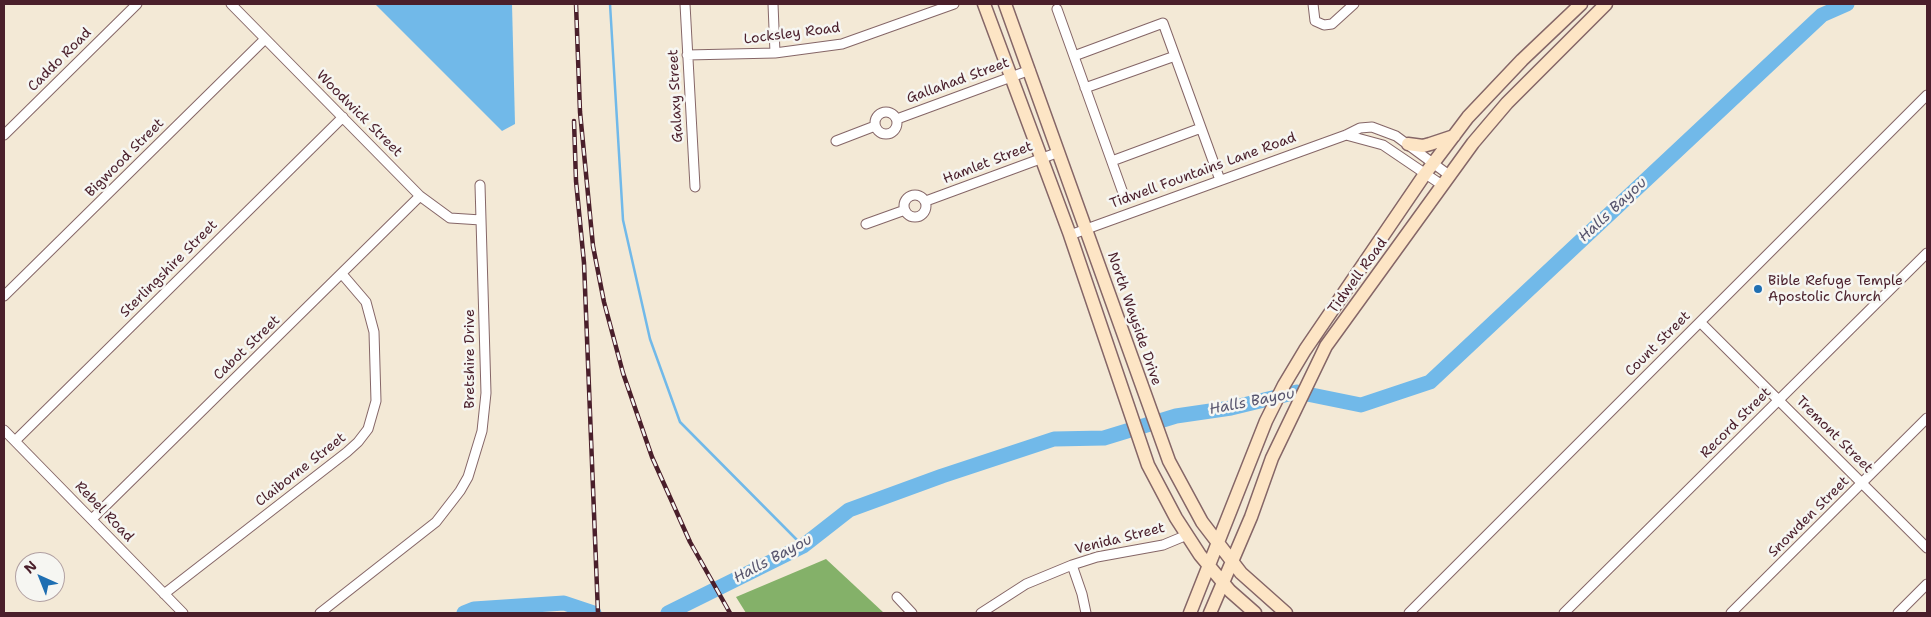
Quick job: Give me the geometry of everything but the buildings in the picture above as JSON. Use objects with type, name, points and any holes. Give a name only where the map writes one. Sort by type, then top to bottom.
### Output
[{"type":"main road","points":[[984,4],[1070,235],[1148,465],[1186,535],[1223,582],[1256,613]]},
{"type":"main road","name":"North Wayside Drive","points":[[1006,4],[1169,461],[1194,510],[1241,573],[1286,613]]},
{"type":"main road","name":"Tidwell Road","points":[[1190,613],[1250,459],[1284,385],[1305,350],[1425,174],[1468,117],[1522,60],[1581,4]]},
{"type":"main road","name":"Tidwell Road","points":[[1210,613],[1251,517],[1272,458],[1326,346],[1449,175],[1507,103],[1606,4]]},
{"type":"main road","points":[[1408,144],[1423,146],[1454,136]]},
{"type":"street","name":"Caddo Road","points":[[4,136],[136,4]]},
{"type":"street","name":"Woodwick Street","points":[[231,4],[420,196],[450,218],[481,220]]},
{"type":"street","name":"Galaxy Street","points":[[685,4],[695,187]]},
{"type":"street","points":[[773,4],[775,53]]},
{"type":"street","name":"Locksley Road","points":[[687,55],[775,53],[842,44],[954,4]]},
{"type":"street","points":[[1313,4],[1316,21],[1324,25],[1332,24],[1354,4]]},
{"type":"street","points":[[1581,4],[1594,16]]},
{"type":"street","points":[[1056,9],[1124,193]]},
{"type":"street","points":[[1074,56],[1163,22],[1220,180]]},
{"type":"street","name":"Bigwood Street","points":[[4,296],[265,39]]},
{"type":"street","points":[[1085,88],[1175,56]]},
{"type":"street","name":"Gallahad Street","points":[[897,118],[1030,70]]},
{"type":"street","name":"Count Street","points":[[1409,613],[1927,95]]},
{"type":"street","name":"Gallahad Street","points":[[882,112],[893,113],[897,118],[897,126],[890,133],[883,134],[875,126],[876,116],[882,112]]},
{"type":"street","name":"Sterlingshire Street","points":[[15,441],[343,117]]},
{"type":"street","name":"Gallahad Street","points":[[836,141],[875,126]]},
{"type":"street","name":"Tidwell Fountains Lane Road","points":[[1070,235],[1346,135],[1360,128],[1372,127],[1396,136],[1449,175]]},
{"type":"street","points":[[1112,161],[1201,128]]},
{"type":"street","points":[[1346,135],[1383,145],[1442,186]]},
{"type":"street","name":"Hamlet Street","points":[[926,201],[1059,152]]},
{"type":"street","name":"Bretshire Drive","points":[[320,613],[436,522],[468,477],[482,431],[486,393],[480,185]]},
{"type":"street","name":"Hamlet Street","points":[[918,195],[926,201],[922,215],[912,216],[905,210],[905,200],[908,197],[918,195]]},
{"type":"street","name":"Cabot Street","points":[[92,519],[420,196]]},
{"type":"street","name":"Hamlet Street","points":[[866,224],[905,210]]},
{"type":"street","name":"Record Street","points":[[1564,613],[1927,252]]},
{"type":"street","name":"Claiborne Street","points":[[164,594],[347,452],[368,429],[376,401],[374,332],[366,302],[342,274]]},
{"type":"street","name":"Tremont Street","points":[[1700,322],[1927,548]]},
{"type":"street","name":"Snowden Street","points":[[1731,613],[1927,418]]},
{"type":"street","name":"Rebel Road","points":[[4,430],[184,613]]},
{"type":"street","name":"Venida Street","points":[[982,613],[1026,584],[1072,565],[1097,557],[1163,545],[1186,535]]},
{"type":"street","points":[[1072,565],[1086,613]]},
{"type":"street","points":[[1898,613],[1927,584]]},
{"type":"street","points":[[897,597],[912,613]]},
{"type":"green space","points":[[826,559],[884,613],[746,613],[736,597]]},
{"type":"water","points":[[375,4],[512,4],[515,124],[502,131]]},
{"type":"waterway","points":[[610,4],[623,220],[650,339],[680,422],[803,546]]},
{"type":"waterway","name":"Halls Bayou","points":[[668,613],[803,546],[849,510],[942,476],[1054,439],[1104,438],[1176,416],[1231,408],[1297,392],[1361,405],[1430,382],[1822,15],[1847,4]]},
{"type":"waterway","name":"Halls Bayou","points":[[464,613],[474,609],[564,603],[594,613]]},
{"type":"railway","points":[[576,4],[580,112],[593,246],[604,302],[623,373],[652,457],[690,542],[730,613]]},
{"type":"railway","points":[[574,121],[576,181],[584,263],[598,613]]},
{"type":"place","name":"Bible Refuge Temple Apostolic Church","points":[[1758,289]]}]
